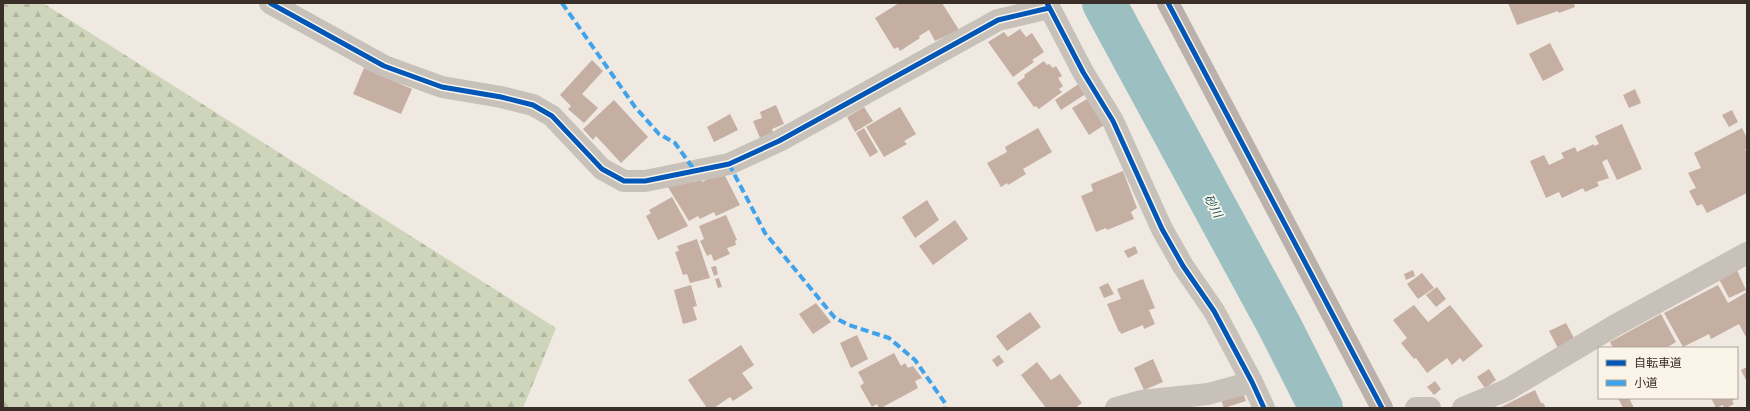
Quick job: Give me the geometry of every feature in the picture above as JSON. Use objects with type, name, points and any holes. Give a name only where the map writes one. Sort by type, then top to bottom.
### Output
[{"type":"street","points":[[270,3],[384,66],[442,87],[501,97],[533,105],[552,116],[602,169],[624,181],[645,181],[729,164],[779,140],[998,20],[1048,5],[1083,72],[1113,121],[1162,229],[1184,266],[1214,311],[1252,382],[1264,408]]},
{"type":"street","points":[[1168,3],[1382,408]]},
{"type":"street","points":[[1463,408],[1508,390],[1614,326],[1747,253]]},
{"type":"street","points":[[1116,408],[1141,401],[1177,399],[1208,394],[1252,382]]},
{"type":"street","points":[[1416,408],[1430,408]]},
{"type":"green space","points":[[3,3],[43,3],[556,328],[523,408],[3,408]]},
{"type":"building","points":[[899,3],[942,3],[959,30],[935,41],[929,30],[919,36],[920,38],[900,51],[898,47],[894,49],[875,18]]},
{"type":"building","points":[[1508,3],[1574,3],[1575,7],[1559,13],[1558,11],[1517,25]]},
{"type":"building","points":[[1020,29],[1026,37],[1032,33],[1044,52],[1032,60],[1034,62],[1013,77],[988,42],[1004,32],[1008,37]]},
{"type":"building","points":[[1550,43],[1564,70],[1543,81],[1529,54]]},
{"type":"building","points":[[592,60],[603,71],[582,94],[598,108],[584,123],[568,109],[571,106],[560,95]]},
{"type":"building","points":[[1044,61],[1047,65],[1049,64],[1053,68],[1056,66],[1062,76],[1058,78],[1063,86],[1059,89],[1062,92],[1039,109],[1036,106],[1034,107],[1017,83],[1025,77],[1024,75]]},
{"type":"building","points":[[364,68],[412,89],[401,114],[353,94]]},
{"type":"building","points":[[1080,83],[1087,93],[1061,110],[1055,100]]},
{"type":"building","points":[[1635,89],[1641,103],[1629,108],[1623,95]]},
{"type":"building","points":[[1087,99],[1104,125],[1089,135],[1072,108]]},
{"type":"building","points":[[614,100],[648,137],[621,163],[596,136],[593,140],[583,129]]},
{"type":"building","points":[[776,105],[784,124],[772,129],[773,132],[760,138],[753,121],[762,118],[760,112]]},
{"type":"building","points":[[864,107],[873,121],[855,132],[847,117]]},
{"type":"building","points":[[900,107],[916,134],[904,141],[907,144],[884,157],[866,127]]},
{"type":"building","points":[[1732,110],[1738,122],[1729,127],[1722,115]]},
{"type":"building","points":[[730,114],[738,130],[714,142],[707,127]]},
{"type":"building","points":[[1622,124],[1642,169],[1617,180],[1607,159],[1602,162],[1609,178],[1597,182],[1599,186],[1585,192],[1583,188],[1562,198],[1559,192],[1546,198],[1530,161],[1544,155],[1549,165],[1564,158],[1561,153],[1575,147],[1577,152],[1594,144],[1594,146],[1599,144],[1595,136]]},
{"type":"building","points":[[864,128],[878,152],[870,157],[856,133]]},
{"type":"building","points":[[1038,128],[1052,152],[1023,169],[1026,174],[1008,185],[1007,183],[1001,187],[987,163],[1007,152],[1005,147]]},
{"type":"building","points":[[1742,128],[1747,138],[1747,149],[1745,149],[1747,153],[1747,193],[1707,213],[1702,204],[1697,206],[1689,191],[1696,188],[1688,173],[1701,168],[1694,153]]},
{"type":"building","points":[[1123,171],[1137,208],[1131,212],[1134,219],[1107,230],[1106,228],[1096,232],[1081,196],[1093,191],[1091,184]]},
{"type":"building","points":[[723,172],[740,205],[716,216],[714,212],[700,219],[698,216],[689,221],[666,184],[700,178],[702,182]]},
{"type":"building","points":[[672,197],[688,226],[658,240],[646,216],[651,213],[649,210]]},
{"type":"building","points":[[927,200],[939,220],[915,238],[902,217]]},
{"type":"building","points":[[726,215],[737,240],[735,241],[736,245],[727,248],[730,254],[714,261],[711,254],[707,256],[700,241],[704,239],[699,226]]},
{"type":"building","points":[[955,220],[968,239],[933,265],[919,246]]},
{"type":"building","points":[[697,239],[710,278],[690,283],[687,274],[683,275],[675,252],[679,251],[677,246]]},
{"type":"building","points":[[1135,246],[1138,253],[1128,258],[1124,251]]},
{"type":"building","points":[[716,266],[718,274],[714,276],[711,267]]},
{"type":"building","points":[[1736,268],[1746,290],[1729,298],[1718,277]]},
{"type":"building","points":[[1413,270],[1415,276],[1406,280],[1404,274]]},
{"type":"building","points":[[1422,273],[1434,288],[1418,299],[1407,284]]},
{"type":"building","points":[[719,278],[722,287],[718,288],[715,279]]},
{"type":"building","points":[[1143,279],[1155,308],[1149,310],[1155,324],[1144,329],[1143,325],[1121,334],[1107,304],[1121,299],[1117,289]]},
{"type":"building","points":[[1108,283],[1114,294],[1104,298],[1099,287]]},
{"type":"building","points":[[691,285],[697,306],[693,307],[697,320],[683,324],[674,290]]},
{"type":"building","points":[[1718,285],[1728,303],[1747,292],[1747,339],[1739,324],[1711,339],[1709,334],[1683,347],[1664,313]]},
{"type":"building","points":[[1437,287],[1446,299],[1436,307],[1426,295]]},
{"type":"building","points":[[816,303],[831,322],[813,334],[799,314]]},
{"type":"building","points":[[1414,305],[1428,322],[1450,305],[1483,346],[1463,362],[1460,358],[1452,365],[1447,358],[1427,373],[1416,358],[1414,359],[1401,343],[1407,338],[1393,320]]},
{"type":"building","points":[[1030,312],[1041,327],[1007,351],[996,336]]},
{"type":"building","points":[[1661,314],[1676,342],[1668,347],[1612,347],[1610,342]]},
{"type":"building","points":[[1566,323],[1575,340],[1558,348],[1549,331]]},
{"type":"building","points":[[857,335],[868,359],[851,368],[840,343]]},
{"type":"building","points":[[741,345],[754,365],[742,373],[753,388],[733,401],[730,397],[714,408],[707,408],[688,380]]},
{"type":"building","points":[[894,353],[901,366],[905,363],[908,368],[913,366],[922,378],[915,381],[918,388],[881,408],[879,408],[877,404],[872,407],[860,386],[864,383],[858,372]]},
{"type":"building","points":[[999,355],[1004,362],[997,367],[992,360]]},
{"type":"building","points":[[1153,359],[1163,382],[1144,390],[1134,368]]},
{"type":"building","points":[[1037,362],[1051,380],[1060,374],[1082,403],[1075,408],[1046,408],[1021,375]]},
{"type":"building","points":[[1747,367],[1747,382],[1741,370]]},
{"type":"building","points":[[1489,369],[1496,380],[1485,388],[1477,377]]},
{"type":"building","points":[[1435,381],[1441,389],[1434,395],[1427,387]]},
{"type":"building","points":[[1242,390],[1246,401],[1224,408],[1220,397]]},
{"type":"building","points":[[1535,390],[1541,403],[1543,403],[1546,408],[1499,408]]},
{"type":"building","points":[[1618,399],[1630,399],[1634,408],[1623,408]]},
{"type":"building","points":[[1712,399],[1735,399],[1732,401],[1734,404],[1726,408],[1724,408],[1723,405],[1716,408]]},
{"type":"waterway","name":"砂川","points":[[1104,3],[1280,327],[1321,408]]},
{"type":"marked path","points":[[562,3],[635,107],[659,134],[675,143],[695,171]]},
{"type":"marked path","points":[[729,164],[765,233],[835,318],[849,325],[889,338],[915,360],[945,403],[945,408]]},
{"type":"cycle path","points":[[270,3],[384,66],[442,87],[501,97],[533,105],[552,116],[602,169],[624,181],[645,181],[729,164],[779,141],[998,20],[1049,8]]},
{"type":"cycle path","points":[[1047,3],[1083,72],[1113,121],[1162,229],[1183,266],[1214,311],[1252,382],[1264,408]]},
{"type":"cycle path","points":[[1168,3],[1382,408]]}]
